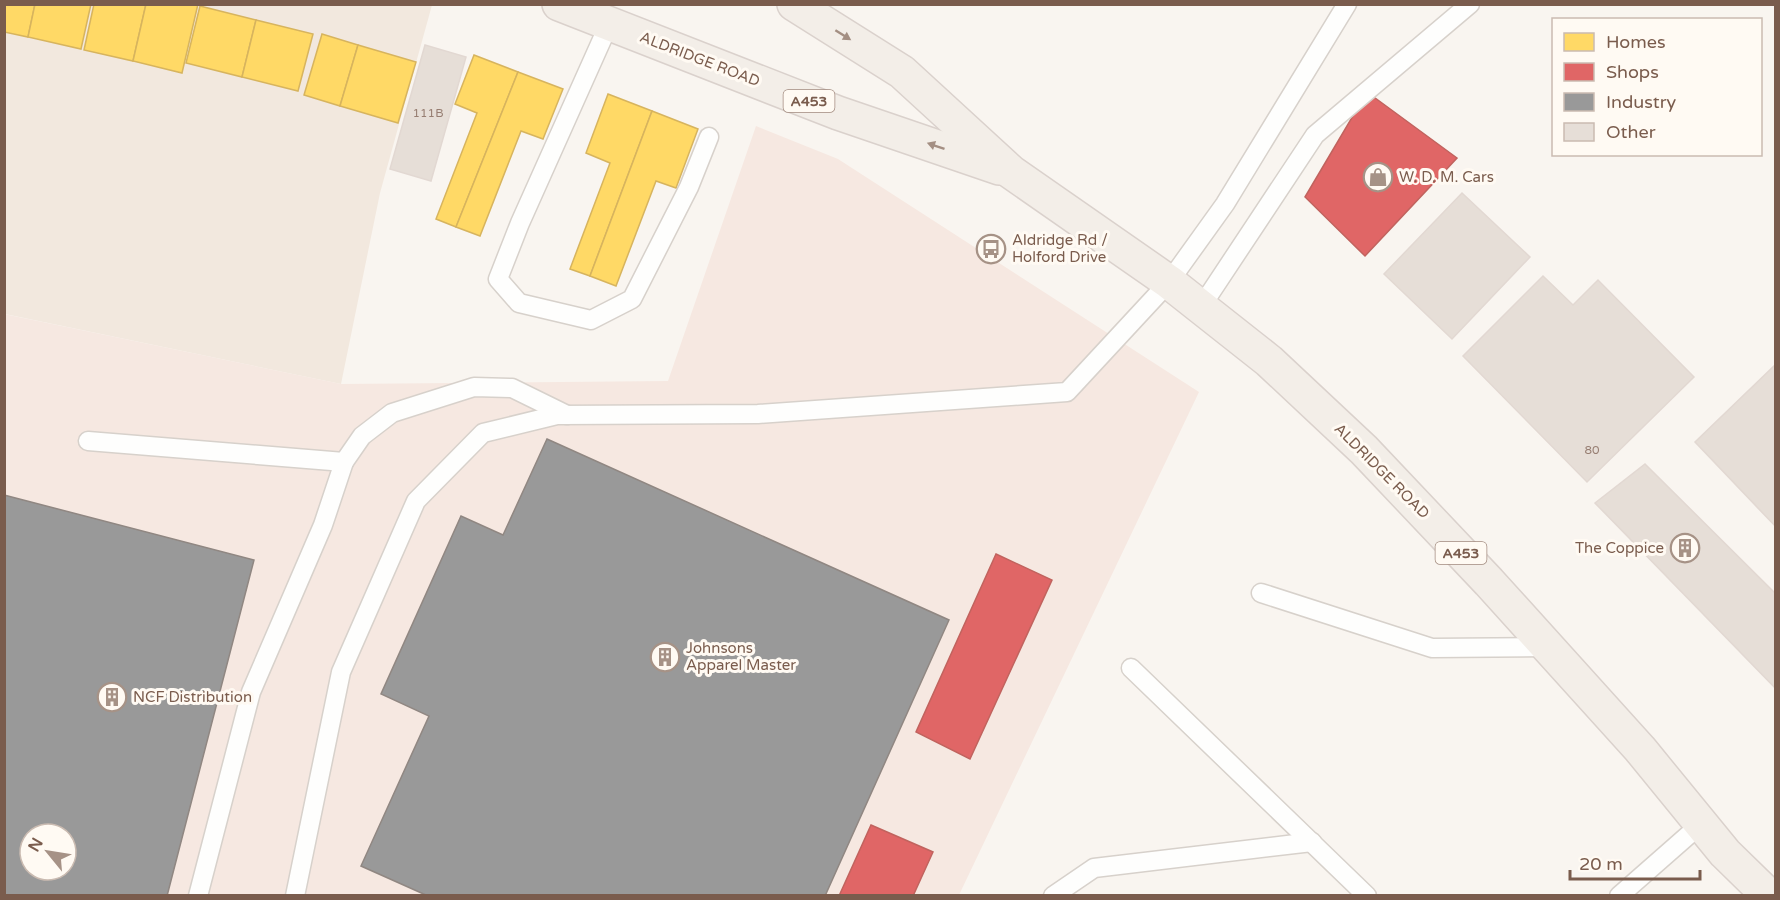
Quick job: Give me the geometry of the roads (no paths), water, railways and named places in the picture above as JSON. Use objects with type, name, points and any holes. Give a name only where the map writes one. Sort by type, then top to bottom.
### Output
[{"type":"main road","name":"ALDRIDGE ROAD","points":[[559,4],[837,113],[1011,172]]},
{"type":"main road","name":"ALDRIDGE ROAD","points":[[794,4],[902,72],[1011,172],[1169,282],[1269,362],[1364,450],[1640,749],[1725,853],[1769,896]]},
{"type":"main road","name":"ALDRIDGE ROAD","points":[[1725,853],[1746,896]]},
{"type":"lane","points":[[295,896],[341,672],[416,501],[483,433],[557,415],[758,414],[1067,392],[1169,282],[1225,204],[1347,4]]},
{"type":"lane","points":[[1201,307],[1315,135],[1470,4]]},
{"type":"lane","points":[[609,24],[520,223],[498,279],[519,303],[591,320],[632,299],[689,188],[709,137]]},
{"type":"lane","points":[[198,896],[251,692],[323,525],[344,462],[362,436],[392,413],[474,387],[512,388],[567,415]]},
{"type":"lane","points":[[88,441],[344,462]]},
{"type":"lane","points":[[1261,593],[1432,648],[1547,647]]},
{"type":"lane","points":[[1131,668],[1367,896]]},
{"type":"lane","points":[[1619,896],[1701,824]]},
{"type":"lane","points":[[1053,896],[1094,868],[1312,842]]},
{"type":"place","name":"W. D. M. Cars","points":[[1378,177]]},
{"type":"place","name":"Aldridge Rd / Holford Drive","points":[[991,249]]},
{"type":"place","name":"The Coppice","points":[[1685,548]]},
{"type":"place","name":"Johnsons Apparel Master","points":[[665,657]]},
{"type":"place","name":"NCF Distribution","points":[[112,697]]}]
